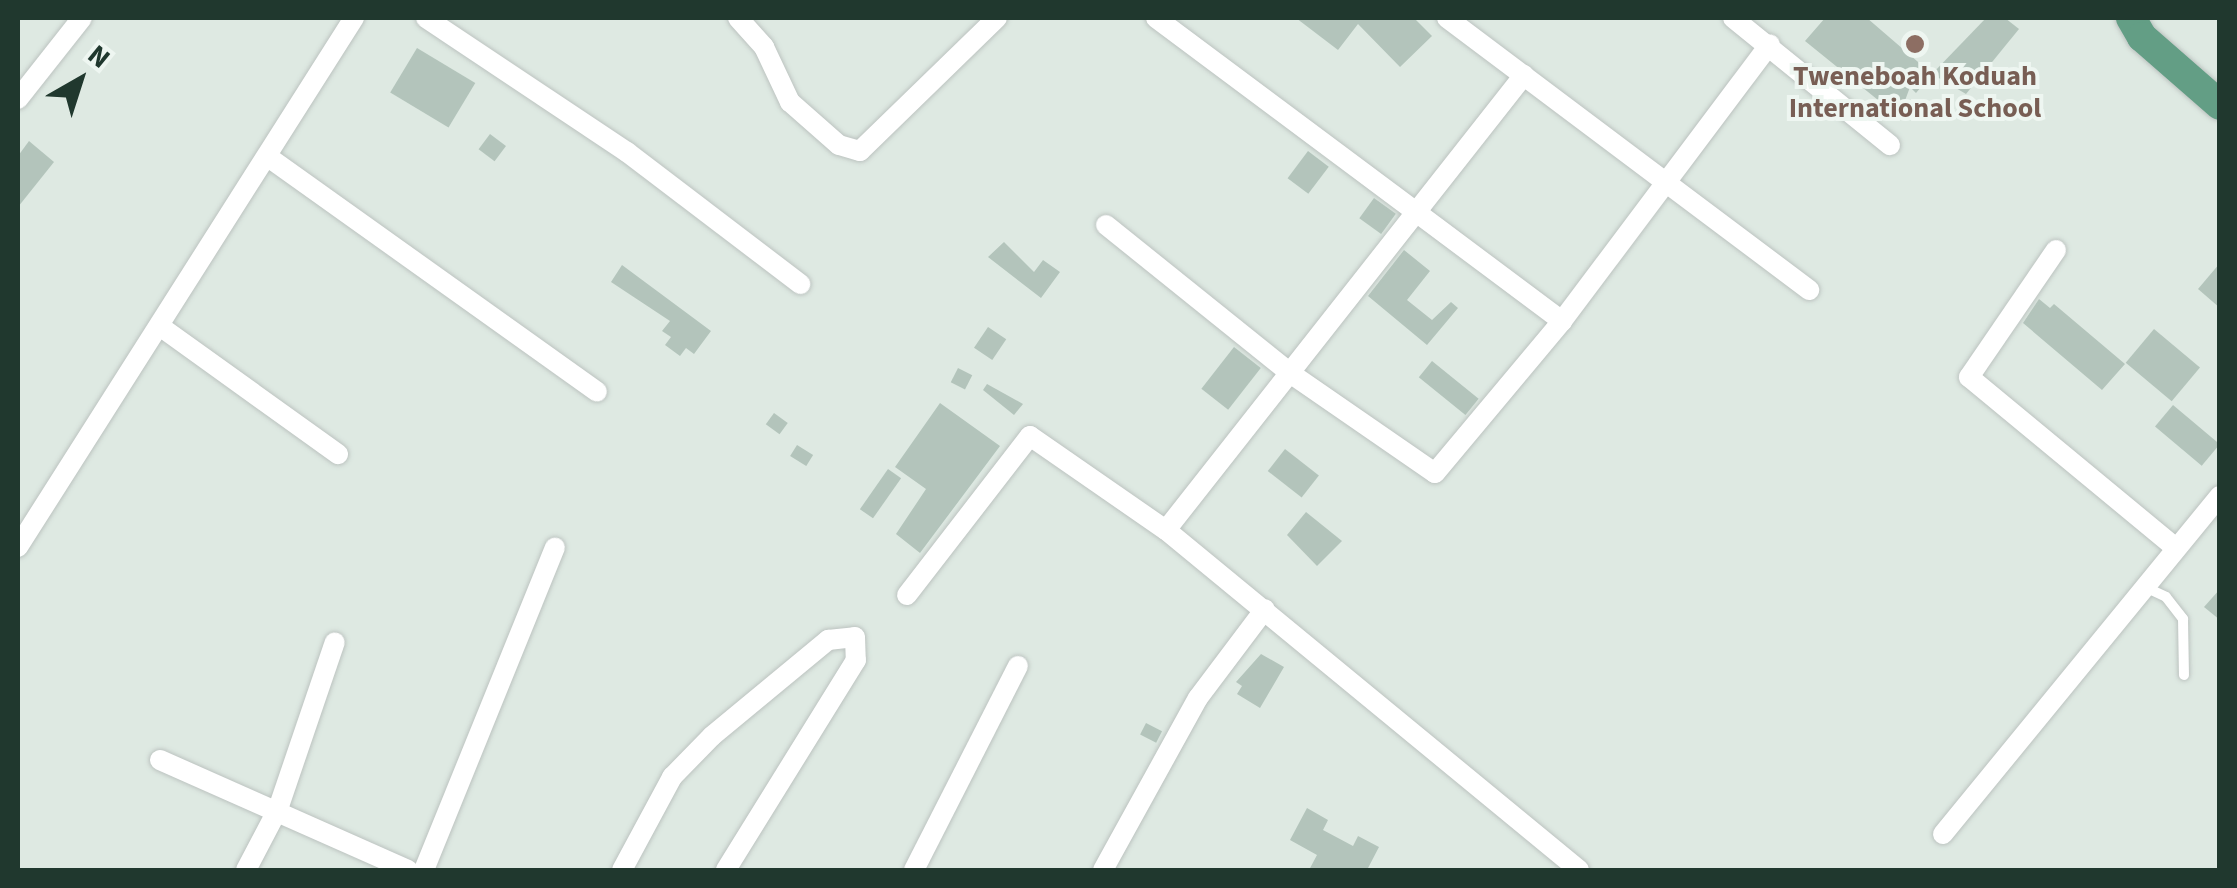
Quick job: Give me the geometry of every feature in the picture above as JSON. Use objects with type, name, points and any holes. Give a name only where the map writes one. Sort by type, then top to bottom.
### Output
[{"type":"main road","points":[[2132,18],[2153,22],[2220,77]]},
{"type":"main road","points":[[2132,18],[2142,37],[2220,105]]},
{"type":"street","points":[[18,99],[82,18]]},
{"type":"street","points":[[18,547],[354,18]]},
{"type":"street","points":[[426,18],[627,152],[800,284]]},
{"type":"street","points":[[738,18],[764,48],[790,102],[839,145],[860,151],[995,18]]},
{"type":"street","points":[[1156,18],[1414,214],[1562,320]]},
{"type":"street","points":[[1448,18],[1809,290]]},
{"type":"street","points":[[1733,18],[1770,44],[1890,145]]},
{"type":"street","points":[[1106,225],[1290,373],[1435,473],[1562,320],[1770,44]]},
{"type":"street","points":[[1166,530],[1524,75]]},
{"type":"street","points":[[268,156],[597,392]]},
{"type":"street","points":[[2056,250],[1969,377],[2176,548]]},
{"type":"street","points":[[161,327],[338,454]]},
{"type":"street","points":[[907,595],[1027,436],[1166,530],[1579,870]]},
{"type":"street","points":[[1943,834],[2220,496]]},
{"type":"street","points":[[424,870],[555,548]]},
{"type":"street","points":[[1104,870],[1198,698],[1264,609]]},
{"type":"street","points":[[622,870],[672,777],[712,736],[828,640],[855,637],[856,660],[726,870]]},
{"type":"street","points":[[246,870],[278,809],[334,642]]},
{"type":"street","points":[[914,870],[1018,666]]},
{"type":"street","points":[[160,760],[278,809],[408,870]]},
{"type":"lane","points":[[2144,587],[2166,597],[2182,619],[2184,675]]},
{"type":"building","points":[[1296,18],[1414,18],[1432,36],[1400,67],[1358,24],[1338,50]]},
{"type":"building","points":[[1825,18],[1867,18],[1932,74],[1916,93],[1910,87],[1899,117],[1805,41]]},
{"type":"building","points":[[1986,18],[2005,18],[2019,29],[1966,94],[1932,74]]},
{"type":"building","points":[[417,48],[475,83],[449,128],[390,93]]},
{"type":"building","points":[[490,134],[506,146],[495,161],[479,149]]},
{"type":"building","points":[[29,141],[54,162],[18,207],[18,156]]},
{"type":"building","points":[[1308,151],[1329,167],[1308,194],[1288,178]]},
{"type":"building","points":[[1374,198],[1396,214],[1381,234],[1359,218]]},
{"type":"building","points":[[1004,242],[1034,272],[1043,260],[1060,272],[1041,298],[988,257]]},
{"type":"building","points":[[1404,250],[1430,271],[1407,300],[1432,320],[1451,302],[1458,308],[1427,345],[1368,296]]},
{"type":"building","points":[[2220,263],[2220,308],[2198,289]]},
{"type":"building","points":[[622,265],[711,331],[694,354],[686,348],[680,356],[665,345],[671,337],[662,331],[670,321],[611,282]]},
{"type":"building","points":[[2039,299],[2050,308],[2054,304],[2125,364],[2102,390],[2023,323]]},
{"type":"building","points":[[988,327],[1006,339],[992,360],[974,348]]},
{"type":"building","points":[[2154,329],[2200,368],[2172,401],[2126,363]]},
{"type":"building","points":[[1234,347],[1261,368],[1228,410],[1201,389]]},
{"type":"building","points":[[1432,361],[1479,399],[1465,415],[1419,377]]},
{"type":"building","points":[[958,368],[972,375],[965,390],[951,382]]},
{"type":"building","points":[[987,384],[1023,404],[1014,415],[983,390]]},
{"type":"building","points":[[940,403],[1000,446],[920,553],[896,534],[926,489],[895,467]]},
{"type":"building","points":[[2173,405],[2220,444],[2202,466],[2155,426]]},
{"type":"building","points":[[774,413],[788,423],[780,434],[766,424]]},
{"type":"building","points":[[797,445],[813,455],[806,466],[790,456]]},
{"type":"building","points":[[1285,449],[1319,475],[1302,498],[1268,471]]},
{"type":"building","points":[[888,469],[901,478],[873,518],[860,509]]},
{"type":"building","points":[[1306,512],[1342,541],[1317,566],[1287,535]]},
{"type":"building","points":[[2220,589],[2220,620],[2204,607]]},
{"type":"building","points":[[1261,654],[1284,667],[1260,708],[1237,694],[1242,686],[1236,682]]},
{"type":"building","points":[[1146,723],[1162,731],[1156,743],[1140,735]]},
{"type":"building","points":[[1307,808],[1328,820],[1323,830],[1353,846],[1358,836],[1379,847],[1367,870],[1309,870],[1317,855],[1290,840]]},
{"type":"place","name":"Tweneboah Koduah International School","points":[[1915,44]]}]
